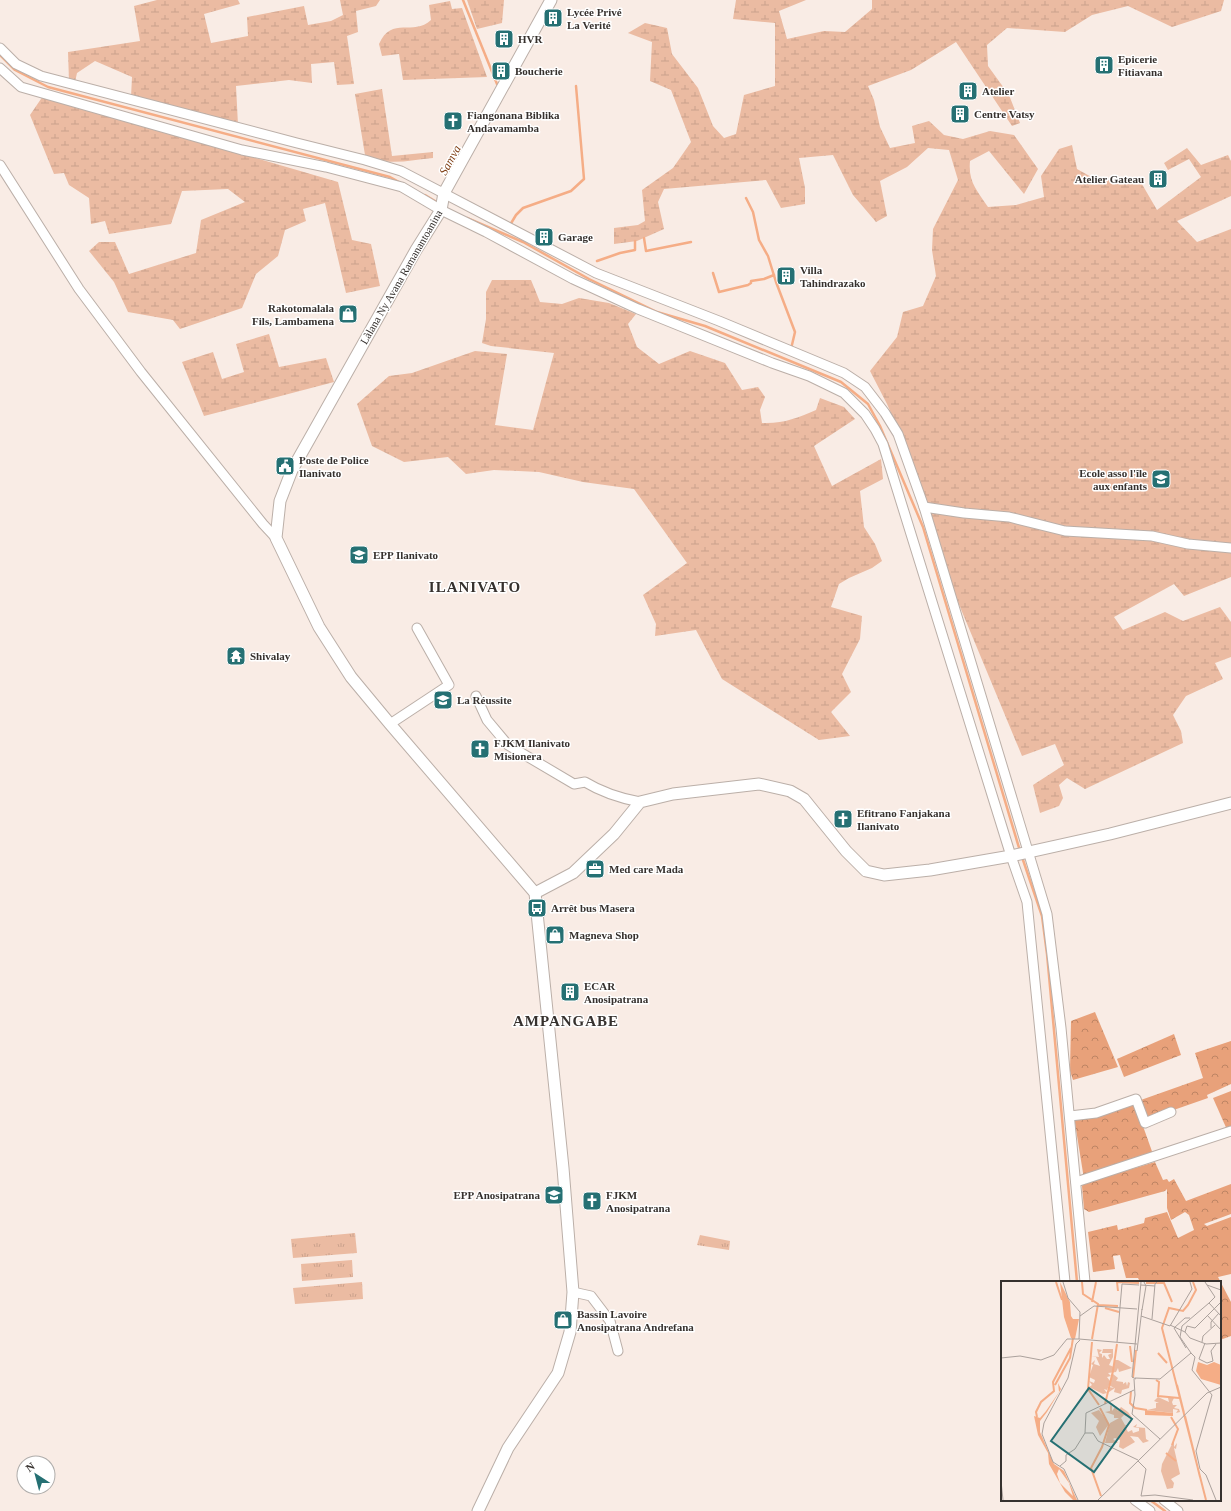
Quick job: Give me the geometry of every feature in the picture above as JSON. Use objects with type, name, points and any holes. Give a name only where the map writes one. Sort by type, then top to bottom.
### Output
[{"type":"street","name":"Làlana Ny Avana Ramanantoanina","points":[[276,538],[280,501],[292,470],[416,250],[441,210],[444,193],[551,0]]},
{"type":"street","points":[[0,48],[16,64],[41,76],[365,160],[402,171],[596,273],[719,321],[844,373],[866,387],[898,434],[924,507],[1047,914],[1061,1028],[1086,1281]]},
{"type":"street","points":[[0,68],[21,87],[242,150],[326,167],[402,187],[441,210],[486,232],[573,279],[638,309],[772,363],[809,376],[844,393],[865,414],[876,429],[883,444],[1011,856],[1027,902],[1065,1281]]},
{"type":"street","points":[[0,165],[79,289],[141,372],[263,524],[276,538],[298,580],[319,627],[351,677],[535,893],[563,1168],[573,1292],[570,1332],[558,1373],[508,1448],[478,1511]]},
{"type":"street","points":[[924,507],[964,513],[1009,517],[1065,531],[1152,536],[1188,544],[1231,548]]},
{"type":"street","points":[[390,724],[449,685],[417,628]]},
{"type":"street","points":[[476,696],[486,720],[508,745],[574,784],[585,782],[600,791],[620,798],[640,802],[672,794],[759,784],[790,791],[804,799],[846,851],[866,871],[884,875],[930,870],[1011,856],[1110,834],[1231,803]]},
{"type":"street","points":[[535,893],[573,873],[614,834],[640,802]]},
{"type":"street","points":[[1070,1116],[1096,1113],[1136,1099],[1145,1123],[1171,1112]]},
{"type":"street","points":[[1076,1182],[1231,1131]]},
{"type":"street","points":[[573,1292],[591,1296],[610,1321],[618,1351]]},
{"type":"street","points":[[1136,1501],[1150,1511]]},
{"type":"street","points":[[1165,1501],[1178,1511]]},
{"type":"green space","points":[[157,0],[238,0],[240,4],[204,14],[211,43],[248,36],[247,17],[304,6],[308,25],[331,21],[343,15],[340,0],[380,0],[376,6],[356,11],[358,32],[347,36],[354,84],[337,85],[334,62],[311,64],[312,83],[289,80],[236,86],[238,125],[131,97],[132,77],[95,61],[77,73],[75,82],[69,81],[68,52],[140,41],[134,6]]},
{"type":"green space","points":[[467,0],[504,0],[502,23],[477,29]]},
{"type":"green space","points":[[736,0],[806,0],[779,11],[787,39],[824,31],[845,32],[872,9],[872,0],[1224,0],[1221,11],[1172,27],[1128,6],[1092,15],[1065,32],[1007,28],[987,45],[988,66],[1009,95],[1020,123],[1012,126],[956,42],[911,70],[868,86],[874,100],[880,127],[890,148],[915,143],[912,126],[929,121],[944,135],[963,139],[990,131],[1014,135],[1038,169],[1024,194],[989,151],[970,161],[970,175],[974,186],[988,207],[1016,205],[1044,197],[1041,176],[1059,149],[1072,145],[1077,169],[1095,179],[1139,179],[1157,210],[1201,177],[1189,159],[1168,170],[1164,163],[1187,148],[1201,165],[1228,155],[1231,161],[1231,196],[1177,221],[1197,242],[1231,229],[1231,577],[1184,596],[1174,584],[1114,617],[1123,630],[1165,612],[1183,621],[1220,607],[1231,622],[1231,657],[1215,663],[1223,679],[1186,696],[1173,715],[1181,731],[1183,743],[1085,789],[1067,778],[1059,785],[1063,798],[1059,806],[1040,813],[1033,785],[1064,765],[1055,744],[1022,756],[953,590],[908,452],[887,404],[870,371],[897,337],[903,312],[923,306],[936,276],[932,250],[933,229],[958,180],[949,150],[928,148],[907,167],[880,181],[887,216],[876,222],[853,195],[833,155],[799,158],[805,188],[805,204],[781,208],[766,180],[664,189],[658,202],[664,229],[637,241],[614,244],[614,228],[638,225],[645,221],[642,190],[673,168],[691,142],[671,90],[650,81],[652,42],[628,33],[645,23],[667,28],[672,54],[698,88],[713,126],[724,138],[736,134],[744,95],[775,86],[775,23],[733,19]]},
{"type":"green space","points":[[450,1],[452,9],[462,8],[487,77],[403,80],[399,54],[382,56],[379,44],[384,35],[390,30],[396,28],[417,27],[424,25],[431,20],[429,5]]},
{"type":"green space","points":[[382,89],[392,156],[433,152],[433,158],[390,162],[373,159],[365,155],[355,94]]},
{"type":"green space","points":[[43,96],[338,182],[352,240],[371,244],[380,286],[346,293],[325,203],[303,209],[306,221],[285,230],[278,256],[256,274],[242,308],[180,329],[173,320],[128,312],[114,282],[89,251],[99,242],[115,242],[129,274],[196,253],[201,220],[245,202],[228,189],[182,191],[171,224],[109,234],[105,221],[91,224],[89,198],[69,185],[64,173],[54,174],[30,115]]},
{"type":"green space","points":[[492,280],[531,280],[540,302],[562,304],[579,298],[609,303],[636,314],[628,324],[637,347],[659,364],[690,351],[725,363],[742,390],[758,387],[765,397],[760,410],[762,423],[796,418],[816,410],[820,398],[844,407],[855,419],[814,446],[832,486],[881,459],[883,479],[860,491],[864,527],[875,544],[882,561],[872,568],[839,584],[831,607],[862,616],[860,639],[842,674],[851,692],[831,712],[850,736],[819,740],[722,679],[696,630],[655,636],[656,624],[643,595],[687,563],[634,489],[583,482],[539,472],[494,470],[466,474],[448,457],[404,462],[372,446],[357,404],[389,376],[412,373],[475,351],[507,354],[495,425],[533,430],[554,353],[491,346],[482,343],[486,319],[486,292]]},
{"type":"green space","points":[[269,334],[279,367],[326,358],[334,382],[204,416],[182,362],[213,352],[222,379],[244,372],[236,344]]},
{"type":"green space","points":[[1095,1012],[1118,1067],[1073,1080],[1070,1071],[1071,1021]]},
{"type":"green space","points":[[1174,1034],[1181,1055],[1124,1077],[1117,1059]]},
{"type":"green space","points":[[1231,1041],[1231,1084],[1207,1095],[1208,1098],[1145,1120],[1138,1101],[1203,1078],[1195,1053]]},
{"type":"green space","points":[[1231,1091],[1231,1131],[1228,1132],[1213,1098]]},
{"type":"green space","points":[[1134,1101],[1154,1157],[1084,1179],[1074,1117]]},
{"type":"green space","points":[[1155,1162],[1163,1180],[1167,1179],[1169,1182],[1174,1179],[1186,1201],[1231,1184],[1231,1214],[1204,1224],[1207,1226],[1231,1217],[1231,1274],[1218,1277],[1220,1281],[1140,1281],[1138,1278],[1126,1278],[1120,1255],[1113,1256],[1115,1269],[1093,1272],[1088,1232],[1117,1225],[1118,1230],[1144,1223],[1145,1218],[1167,1212],[1178,1238],[1194,1230],[1189,1215],[1185,1212],[1171,1220],[1167,1208],[1167,1189],[1165,1191],[1089,1212],[1084,1209],[1082,1186],[1084,1182]]},
{"type":"green space","points":[[355,1233],[357,1253],[293,1258],[291,1239]]},
{"type":"green space","points":[[700,1235],[730,1241],[729,1250],[697,1245]]},
{"type":"green space","points":[[352,1260],[353,1277],[302,1281],[301,1264]]},
{"type":"green space","points":[[362,1282],[363,1299],[295,1304],[293,1288]]},
{"type":"green space","points":[[1221,1283],[1231,1302],[1231,1336],[1221,1340]]},
{"type":"waterway","points":[[463,0],[497,84]]},
{"type":"waterway","points":[[0,55],[15,70],[48,87],[390,177],[399,182]]},
{"type":"waterway","points":[[510,225],[516,215],[523,208],[571,191],[584,179],[576,86]]},
{"type":"waterway","points":[[425,195],[440,204]]},
{"type":"waterway","points":[[746,198],[753,212],[759,240],[768,256],[795,332],[791,349]]},
{"type":"waterway","points":[[467,218],[523,242],[589,279],[657,312],[705,326],[841,382],[868,404],[880,426],[923,527],[1020,851]]},
{"type":"waterway","points":[[644,238],[646,251],[691,242]]},
{"type":"waterway","points":[[597,261],[620,253],[635,250],[635,241]]},
{"type":"waterway","points":[[713,273],[719,292],[748,285],[751,281],[764,279],[774,275]]},
{"type":"waterway","points":[[1022,857],[1042,916],[1047,954],[1077,1281]]},
{"type":"waterway","points":[[1151,1501],[1165,1511]]},
{"type":"place","name":"Lycée Privé La Verité","points":[[553,18]]},
{"type":"place","name":"HVR","points":[[504,39]]},
{"type":"place","name":"Epicerie Fitiavana","points":[[1104,65]]},
{"type":"place","name":"Boucherie","points":[[501,71]]},
{"type":"place","name":"Atelier","points":[[968,91]]},
{"type":"place","name":"Centre Vatsy","points":[[960,114]]},
{"type":"place","name":"Fiangonana Biblika Andavamamba","points":[[453,121]]},
{"type":"place","name":"Atelier Gateau","points":[[1158,179]]},
{"type":"place","name":"Garage","points":[[544,237]]},
{"type":"place","name":"Villa Tahindrazako","points":[[786,276]]},
{"type":"place","name":"Rakotomalala Fils, Lambamena","points":[[348,314]]},
{"type":"place","name":"Poste de Police Ilanivato","points":[[285,466]]},
{"type":"place","name":"Ecole asso l'île aux enfants","points":[[1161,479]]},
{"type":"place","name":"EPP Ilanivato","points":[[359,555]]},
{"type":"place","name":"Shivalay","points":[[236,656]]},
{"type":"place","name":"La Réussite","points":[[443,700]]},
{"type":"place","name":"FJKM Ilanivato Misionera","points":[[480,749]]},
{"type":"place","name":"Efitrano Fanjakana Ilanivato","points":[[843,819]]},
{"type":"place","name":"Med care Mada","points":[[595,869]]},
{"type":"place","name":"Arrêt bus Masera","points":[[537,908]]},
{"type":"place","name":"Magneva Shop","points":[[555,935]]},
{"type":"place","name":"ECAR Anosipatrana","points":[[570,992]]},
{"type":"place","name":"EPP Anosipatrana","points":[[554,1195]]},
{"type":"place","name":"FJKM Anosipatrana","points":[[592,1201]]},
{"type":"place","name":"Bassin Lavoire Anosipatrana Andrefana","points":[[563,1320]]},
{"type":"district","name":"ILANIVATO","points":[[475,587]]},
{"type":"district","name":"AMPANGABE","points":[[566,1021]]},
{"type":"water label","name":"Samva","points":[[450,160]]}]
